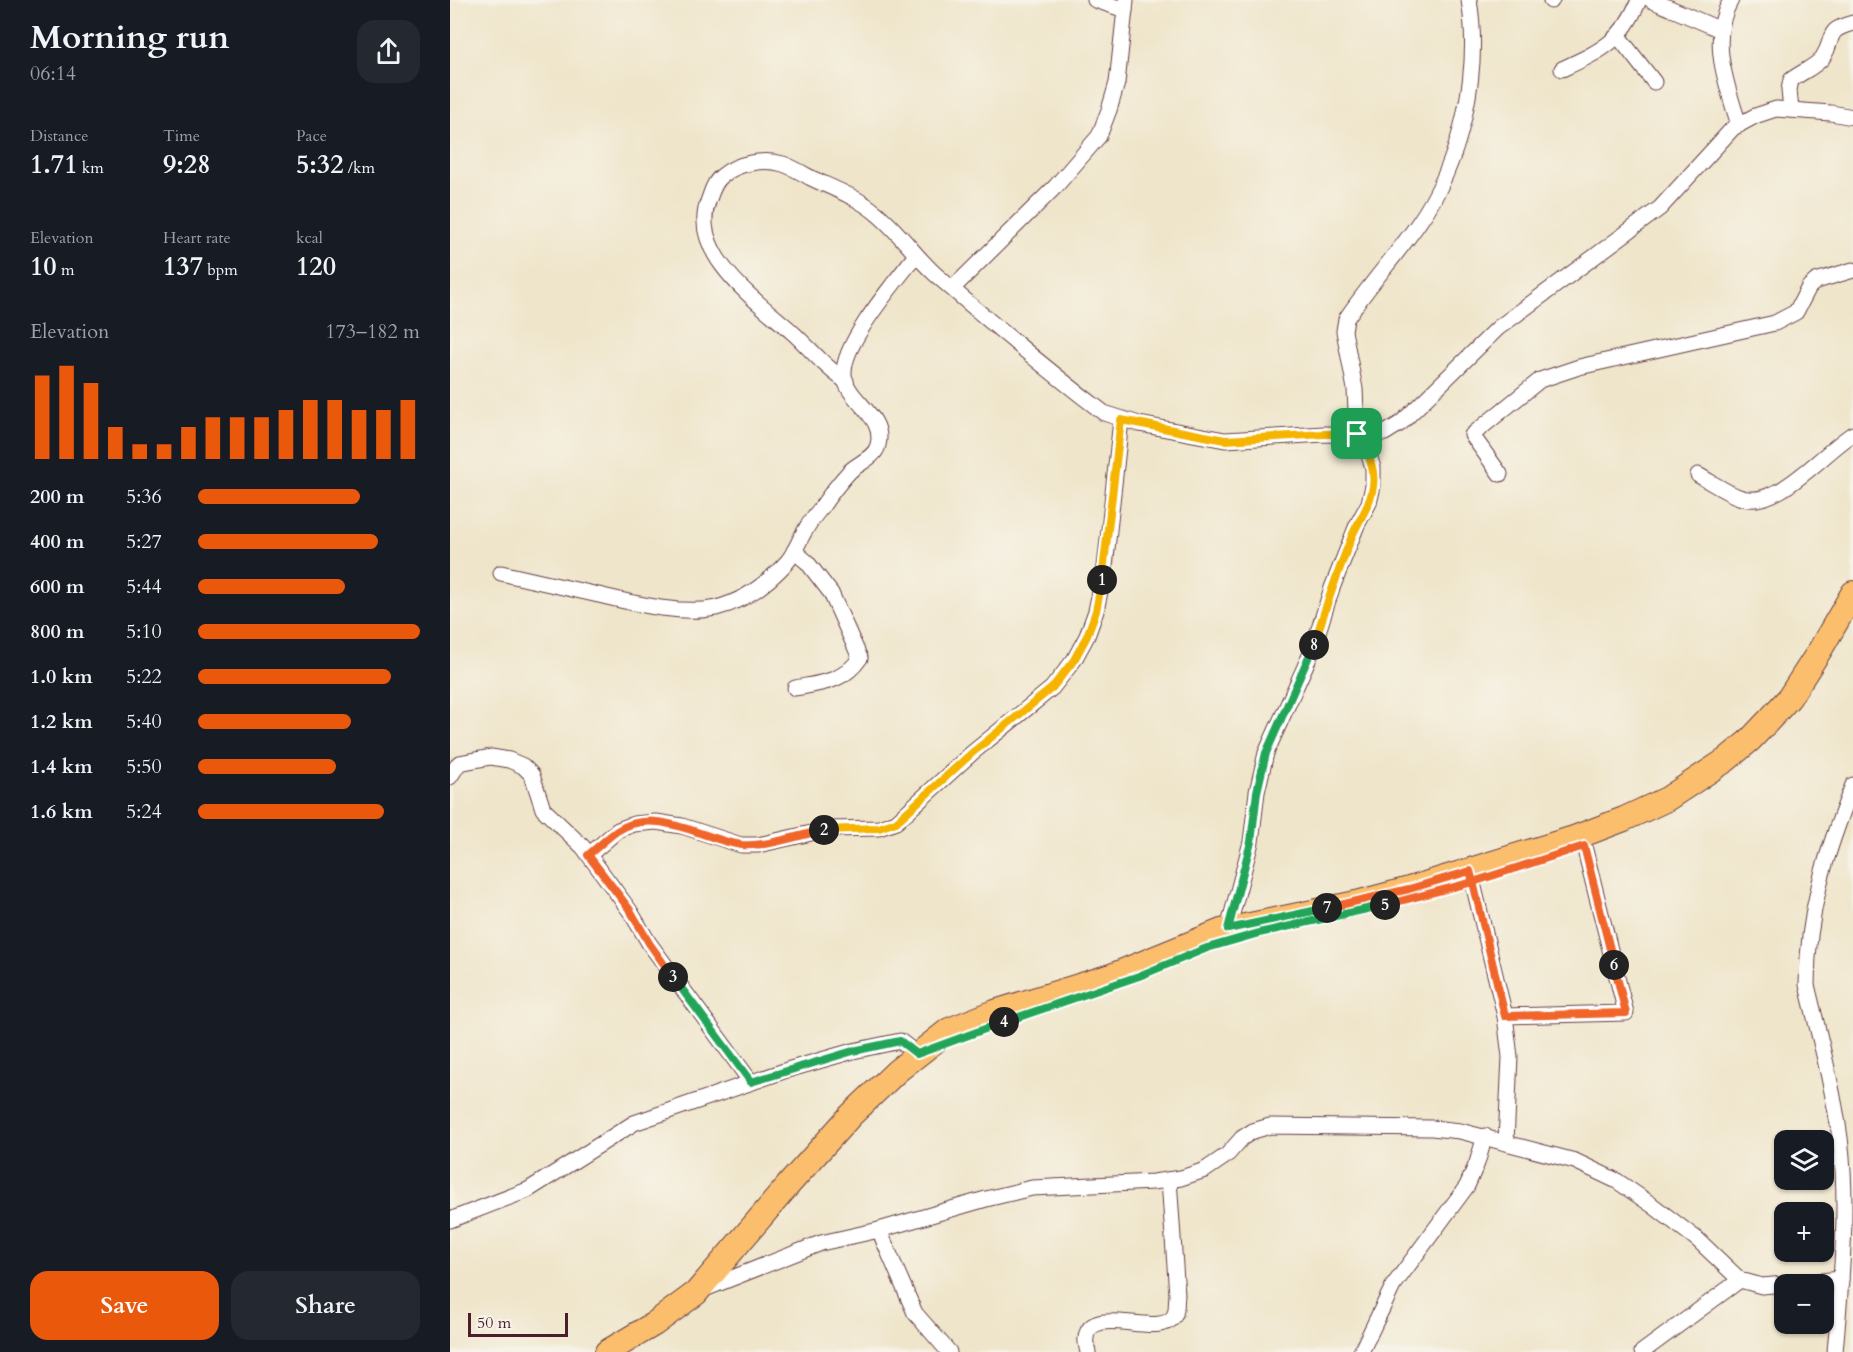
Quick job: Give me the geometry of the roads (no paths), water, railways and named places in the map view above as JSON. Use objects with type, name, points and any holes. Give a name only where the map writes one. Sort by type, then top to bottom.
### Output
[{"type":"main road","points":[[607,1352],[654,1324],[696,1293],[789,1183],[851,1115],[917,1054],[1139,976],[1207,948],[1229,935],[1259,933],[1405,901],[1624,819],[1667,799],[1726,760],[1750,740],[1789,698],[1853,593]]},
{"type":"main road","points":[[1472,876],[1584,846],[1641,823],[1713,783],[1746,759],[1773,732],[1800,699],[1853,613]]},
{"type":"street","points":[[953,288],[1056,186],[1099,136],[1110,110],[1117,83],[1125,5],[1095,0]]},
{"type":"street","points":[[1229,935],[1251,842],[1257,792],[1266,753],[1312,651],[1332,588],[1357,525],[1369,503],[1373,486],[1373,468],[1369,455],[1357,434],[1355,389],[1344,331],[1346,319],[1420,221],[1456,149],[1470,82],[1469,0]]},
{"type":"street","points":[[1562,69],[1598,52],[1618,36],[1632,18],[1639,0]]},
{"type":"street","points":[[1651,0],[1721,30]]},
{"type":"street","points":[[1731,0],[1721,30],[1720,42],[1722,64],[1739,125]]},
{"type":"street","points":[[1791,110],[1789,90],[1791,80],[1822,58],[1837,27],[1853,23]]},
{"type":"street","points":[[1618,36],[1654,82]]},
{"type":"street","points":[[846,381],[833,373],[742,288],[712,250],[706,235],[705,209],[714,186],[721,176],[746,164],[764,162],[782,164],[858,201],[875,212],[934,273],[1043,366],[1104,413],[1121,420],[1225,440],[1314,434],[1385,433],[1401,423],[1498,328],[1660,208],[1733,128],[1776,109],[1853,117]]},
{"type":"street","points":[[501,573],[639,604],[688,610],[714,608],[735,602],[769,580],[789,560],[821,507],[849,472],[876,452],[880,436],[877,427],[846,381],[845,364],[870,315],[916,255]]},
{"type":"street","points":[[1500,474],[1472,435],[1540,380],[1579,367],[1775,323],[1796,312],[1809,287],[1816,281],[1853,270]]},
{"type":"street","points":[[588,855],[618,830],[634,824],[656,822],[682,826],[741,845],[758,845],[829,829],[879,828],[896,822],[972,753],[1052,688],[1087,636],[1096,611],[1105,567],[1121,420]]},
{"type":"street","points":[[1698,475],[1740,498],[1750,500],[1774,495],[1786,489],[1839,442],[1853,434]]},
{"type":"street","points":[[794,550],[807,562],[831,593],[860,658],[847,674],[829,681],[795,688]]},
{"type":"street","points":[[450,777],[459,763],[473,759],[491,757],[523,765],[532,775],[543,809],[576,840],[630,910],[649,943],[751,1082]]},
{"type":"street","points":[[1834,1352],[1841,1280],[1847,1165],[1807,986],[1807,962],[1809,931],[1815,900],[1826,858],[1853,785]]},
{"type":"street","points":[[1505,1016],[1626,1013],[1584,846]]},
{"type":"street","points":[[1472,876],[1505,1016],[1510,1057],[1506,1142]]},
{"type":"street","points":[[450,1220],[528,1190],[634,1123],[751,1082],[853,1051],[900,1041],[917,1054]]},
{"type":"street","points":[[696,1293],[821,1242],[879,1230],[986,1199],[1032,1188],[1169,1180],[1205,1170],[1227,1155],[1242,1138],[1253,1131],[1269,1126],[1432,1128],[1460,1131],[1575,1161],[1617,1181],[1698,1239],[1740,1280],[1762,1286],[1774,1285]]},
{"type":"street","points":[[1361,1352],[1393,1286],[1467,1186],[1485,1136]]},
{"type":"street","points":[[1088,1352],[1086,1337],[1090,1328],[1097,1323],[1107,1321],[1163,1323],[1171,1319],[1175,1313],[1177,1295],[1169,1180]]},
{"type":"street","points":[[879,1230],[915,1313],[949,1352]]},
{"type":"street","points":[[1642,1352],[1740,1280]]},
{"type":"street","points":[[1834,1281],[1841,1280]]}]
